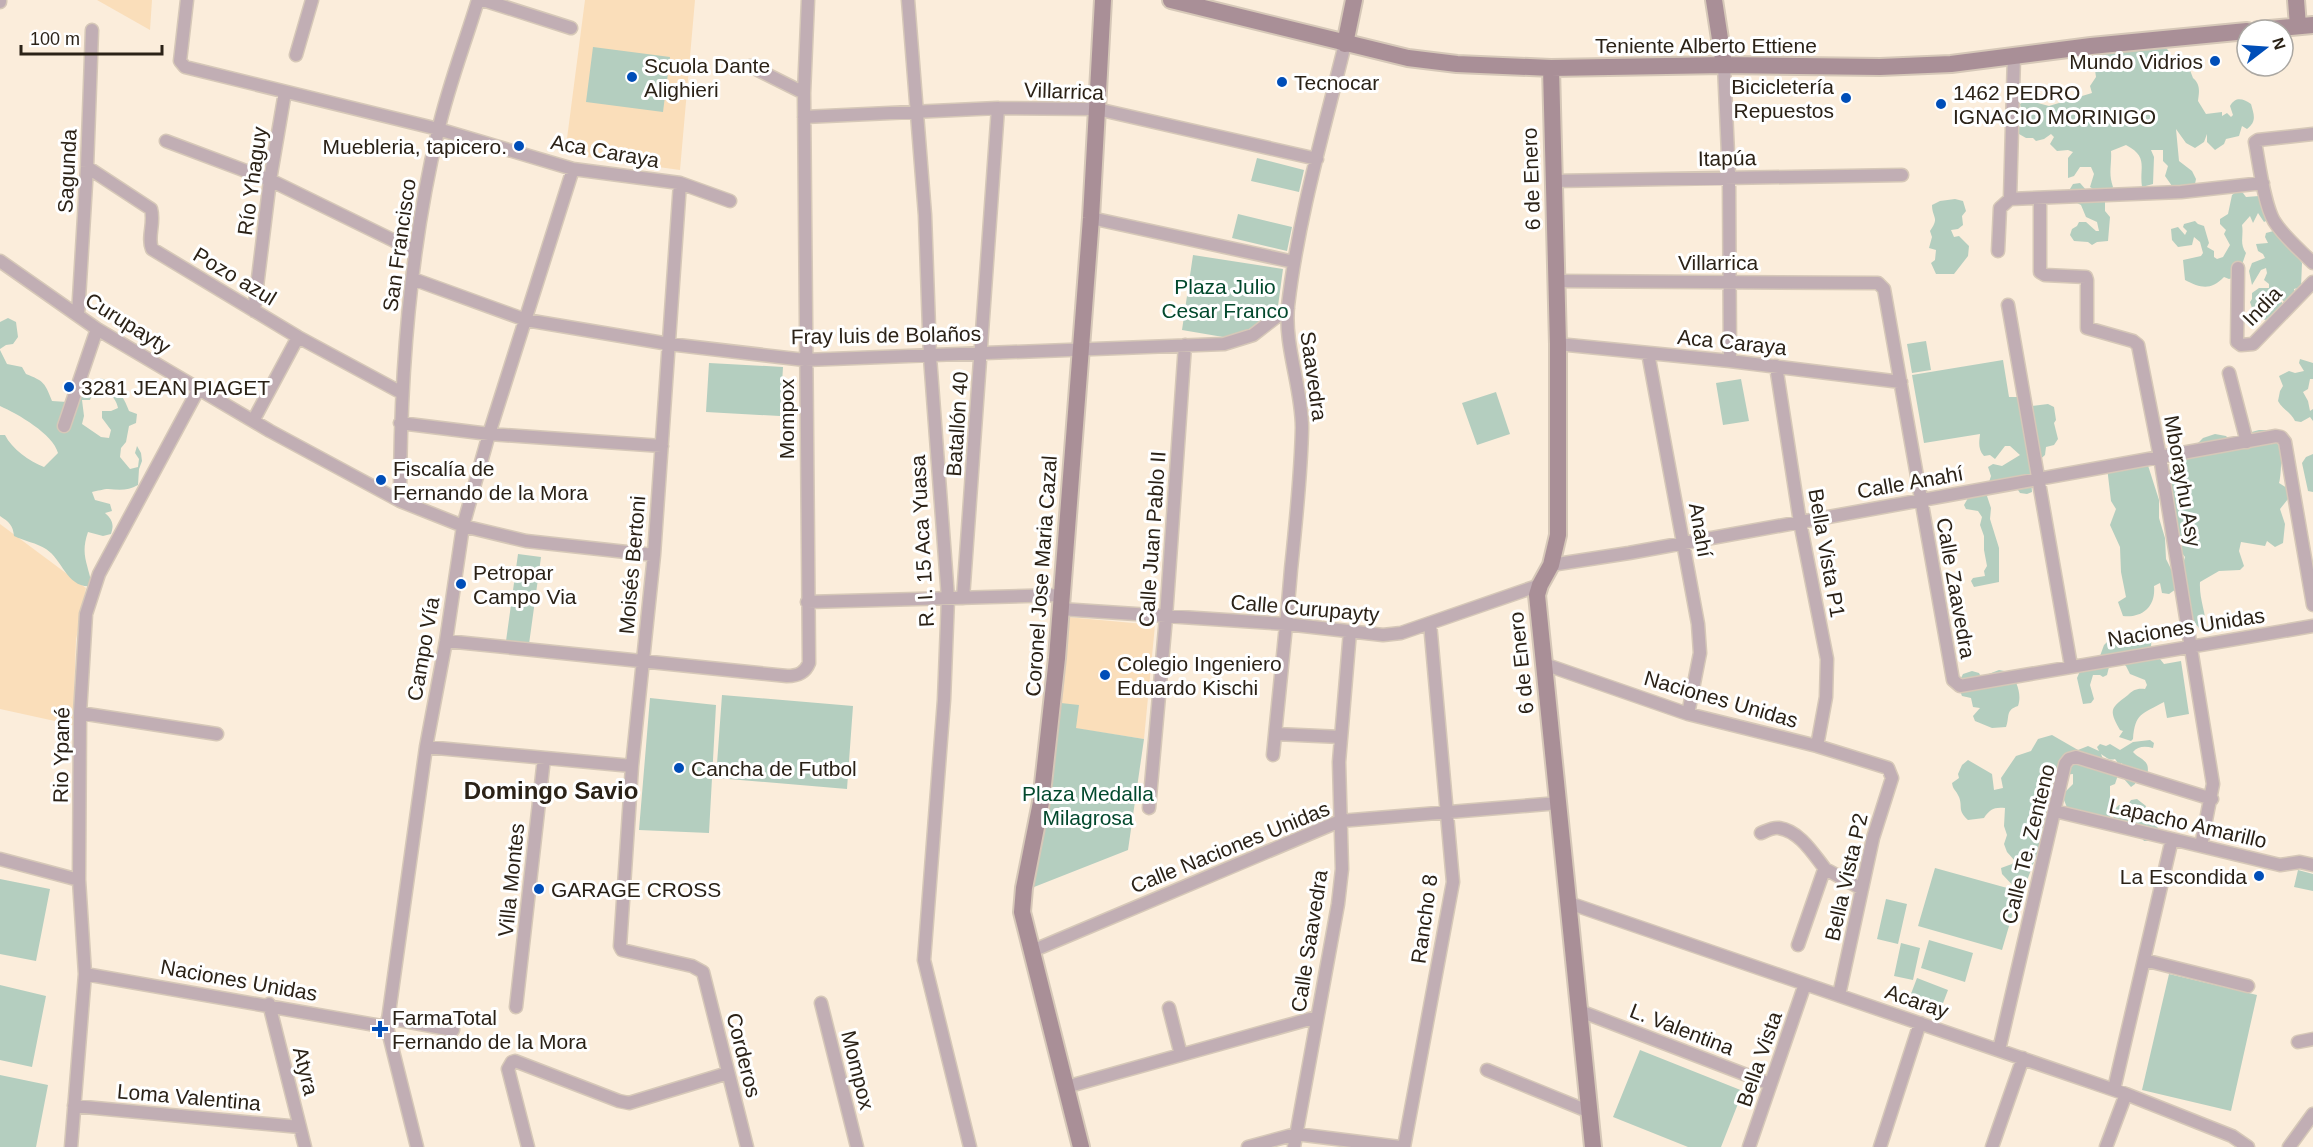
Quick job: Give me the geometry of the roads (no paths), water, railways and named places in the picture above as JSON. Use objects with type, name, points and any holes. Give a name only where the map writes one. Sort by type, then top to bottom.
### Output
[{"type":"main road","name":"Coronel Jose Maria Cazal","points":[[1081,1147],[1022,912],[1041,802],[1052,718],[1091,218],[1103,0]]},
{"type":"main road","name":"Teniente Alberto Ettiene","points":[[1171,0],[1213,5],[1345,44],[1432,63],[1551,68],[1724,65],[1880,67],[1951,64],[2091,46],[2235,32]]},
{"type":"main road","points":[[1345,44],[1354,0]]},
{"type":"main road","points":[[1714,0],[1724,65]]},
{"type":"main road","points":[[2296,0],[2306,25]]},
{"type":"main road","name":"6 de Enero","points":[[1551,68],[1558,344],[1558,535],[1551,565],[1537,596],[1593,1147]]},
{"type":"street","name":"Aca Caraya","points":[[187,0],[180,62],[185,67],[438,129],[573,169],[680,183],[730,201]]},
{"type":"street","points":[[296,56],[312,0]]},
{"type":"street","name":"San Francisco","points":[[400,501],[402,393],[415,251],[424,193],[438,129],[478,0]]},
{"type":"street","points":[[483,0],[571,28]]},
{"type":"street","name":"Mompox","points":[[446,641],[795,676],[806,669],[809,663],[804,93],[808,0]]},
{"type":"street","name":"R. I. 15 Aca Yuasa","points":[[908,0],[925,215],[930,357],[948,598],[944,700],[924,960],[970,1147]]},
{"type":"street","name":"Sagunda","points":[[78,315],[92,30]]},
{"type":"street","name":"Saavedra","points":[[1274,755],[1297,513],[1302,428],[1301,407],[1287,325],[1288,308],[1294,262],[1345,44]]},
{"type":"street","points":[[2010,199],[2014,56]]},
{"type":"street","points":[[1724,65],[1729,177],[1730,361]]},
{"type":"street","points":[[750,66],[804,93]]},
{"type":"street","name":"Río Yhaguy","points":[[254,311],[270,180],[285,92]]},
{"type":"street","name":"Villarrica","points":[[804,117],[998,108],[1097,109],[1317,159]]},
{"type":"street","name":"Batallón 40","points":[[963,598],[998,108]]},
{"type":"street","points":[[2313,134],[2255,142],[2273,220],[2313,263]]},
{"type":"street","points":[[166,141],[270,180],[415,251]]},
{"type":"street","name":"Pozo azul","points":[[87,167],[152,209],[154,218],[150,243],[152,249],[298,337],[402,393]]},
{"type":"street","name":"Campo Vía","points":[[417,1147],[387,1022],[426,747],[446,641],[463,526],[489,434],[573,169]]},
{"type":"street","name":"Itapúa","points":[[1554,181],[1902,175]]},
{"type":"street","name":"Moisés Bertoni","points":[[680,183],[654,555],[632,766],[620,946],[622,950],[692,966],[703,972]]},
{"type":"street","points":[[1998,251],[2000,208],[2010,199],[2040,199],[2063,195],[2181,192],[2263,183]]},
{"type":"street","name":"Mborayhu Asy","points":[[2040,199],[2040,272],[2045,275],[2086,277],[2087,328],[2133,341],[2138,345],[2160,457],[2213,784],[2212,799],[2201,846]]},
{"type":"street","points":[[1091,218],[1294,262]]},
{"type":"street","name":"Curupayty","points":[[0,261],[97,329],[198,390],[400,501],[463,526],[526,542],[654,555]]},
{"type":"street","name":"India","points":[[2238,268],[2237,342],[2241,345],[2253,344],[2313,282]]},
{"type":"street","name":"Fray luis de Bolaños","points":[[413,279],[526,321],[669,344],[805,360],[1224,344],[1240,340],[1264,328],[1288,308]]},
{"type":"street","name":"Villarrica","points":[[1556,281],[1878,283]]},
{"type":"street","name":"Calle Zaavedra","points":[[1878,283],[1884,289],[1953,680],[1960,686]]},
{"type":"street","points":[[2008,305],[2071,666]]},
{"type":"street","points":[[64,426],[97,329]]},
{"type":"street","points":[[253,421],[298,337]]},
{"type":"street","name":"Aca Caraya","points":[[1558,344],[1776,366],[1901,382]]},
{"type":"street","name":"Calle Juan Pablo II","points":[[1149,808],[1166,618],[1185,345]]},
{"type":"street","name":"Anahí","points":[[1648,353],[1698,624],[1700,653],[1688,714]]},
{"type":"street","name":"Bella Vista P1","points":[[1776,366],[1800,522],[1827,659],[1826,698],[1817,746]]},
{"type":"street","points":[[2229,373],[2247,442]]},
{"type":"street","name":"Rio Ypané","points":[[71,1147],[85,974],[79,880],[80,713],[86,614],[99,573],[198,390]]},
{"type":"street","points":[[400,423],[489,434],[662,446]]},
{"type":"street","name":"Calle Anahí","points":[[1551,565],[2276,436],[2281,437],[2285,442],[2313,605]]},
{"type":"street","name":"Calle Curupayty","points":[[807,602],[948,598],[1061,602],[1166,618],[1286,624],[1383,635],[1401,633],[1540,585]]},
{"type":"street","name":"Rancho 8","points":[[1402,1147],[1453,882],[1430,623]]},
{"type":"street","name":"Naciones Unidas","points":[[1960,686],[2313,626]]},
{"type":"street","name":"Calle Saavedra","points":[[1295,1141],[1342,869],[1341,738],[1350,631]]},
{"type":"street","name":"Naciones Unidas","points":[[1544,664],[1688,714],[1817,746],[1888,768]]},
{"type":"street","points":[[80,713],[217,734]]},
{"type":"street","points":[[1275,734],[1341,738]]},
{"type":"street","points":[[426,747],[632,766]]},
{"type":"street","name":"Calle Te. Zenteno","points":[[1999,1050],[2065,764],[2069,759],[2076,757],[2212,799]]},
{"type":"street","name":"Villa Montes","points":[[516,1006],[544,758]]},
{"type":"street","name":"Bella Vista P2","points":[[1839,995],[1873,838],[1892,778],[1888,768]]},
{"type":"street","name":"Calle Naciones Unidas","points":[[1032,951],[1340,821],[1559,803]]},
{"type":"street","name":"Lapacho Amarillo","points":[[2055,811],[2280,865],[2300,862],[2313,866]]},
{"type":"street","points":[[1761,833],[1779,828],[1791,832],[1803,842],[1826,870],[1862,889]]},
{"type":"street","points":[[2106,1147],[2120,1091],[2144,960],[2172,839]]},
{"type":"street","points":[[0,859],[79,880]]},
{"type":"street","points":[[1798,945],[1822,872],[1826,870]]},
{"type":"street","name":"Acaray","points":[[1569,903],[2120,1091],[2232,1136],[2248,1147]]},
{"type":"street","points":[[2144,960],[2248,986]]},
{"type":"street","name":"Corderos","points":[[703,972],[747,1147]]},
{"type":"street","name":"Naciones Unidas","points":[[85,974],[387,1022],[453,1030]]},
{"type":"street","name":"Bella Vista","points":[[1749,1147],[1805,984]]},
{"type":"street","name":"Mompox","points":[[821,1003],[857,1147]]},
{"type":"street","name":"Atyra","points":[[269,1004],[305,1147]]},
{"type":"street","points":[[1168,1008],[1181,1055]]},
{"type":"street","name":"L. Valentina","points":[[1580,1011],[1770,1084]]},
{"type":"street","points":[[1066,1087],[1317,1017]]},
{"type":"street","points":[[1880,1147],[1920,1023]]},
{"type":"street","points":[[2298,1042],[2313,1039]]},
{"type":"street","points":[[1992,1147],[2022,1058]]},
{"type":"street","points":[[528,1147],[508,1070],[509,1065],[516,1061],[629,1103],[728,1073]]},
{"type":"street","points":[[1487,1070],[1590,1112]]},
{"type":"street","name":"Loma Valentina","points":[[74,1106],[300,1127]]},
{"type":"street","points":[[2289,1147],[2313,1114]]},
{"type":"street","points":[[1248,1147],[1295,1141],[1402,1147]]},
{"type":"place","name":"Mundo Vidrios","points":[[2215,61]]},
{"type":"place","name":"Scuola Dante Alighieri","points":[[632,77]]},
{"type":"place","name":"Tecnocar","points":[[1282,82]]},
{"type":"place","name":"Bicicletería Repuestos","points":[[1846,98]]},
{"type":"place","name":"1462 PEDRO IGNACIO MORINIGO","points":[[1941,104]]},
{"type":"place","name":"Muebleria, tapicero.","points":[[519,146]]},
{"type":"place","name":"3281 JEAN PIAGET","points":[[69,387]]},
{"type":"place","name":"Fiscalía de Fernando de la Mora","points":[[381,480]]},
{"type":"place","name":"Petropar Campo Via","points":[[461,584]]},
{"type":"place","name":"Colegio Ingeniero Eduardo Kischi","points":[[1105,675]]},
{"type":"place","name":"Cancha de Futbol","points":[[679,768]]},
{"type":"place","name":"La Escondida","points":[[2259,876]]},
{"type":"place","name":"GARAGE CROSS","points":[[539,889]]},
{"type":"place","name":"FarmaTotal Fernando de la Mora","points":[[380,1029]]},
{"type":"district","name":"Domingo Savio","points":[[551,790]]},
{"type":"park label","name":"Plaza Julio Cesar Franco","points":[[1225,298]]},
{"type":"park label","name":"Plaza Medalla Milagrosa","points":[[1088,805]]}]
